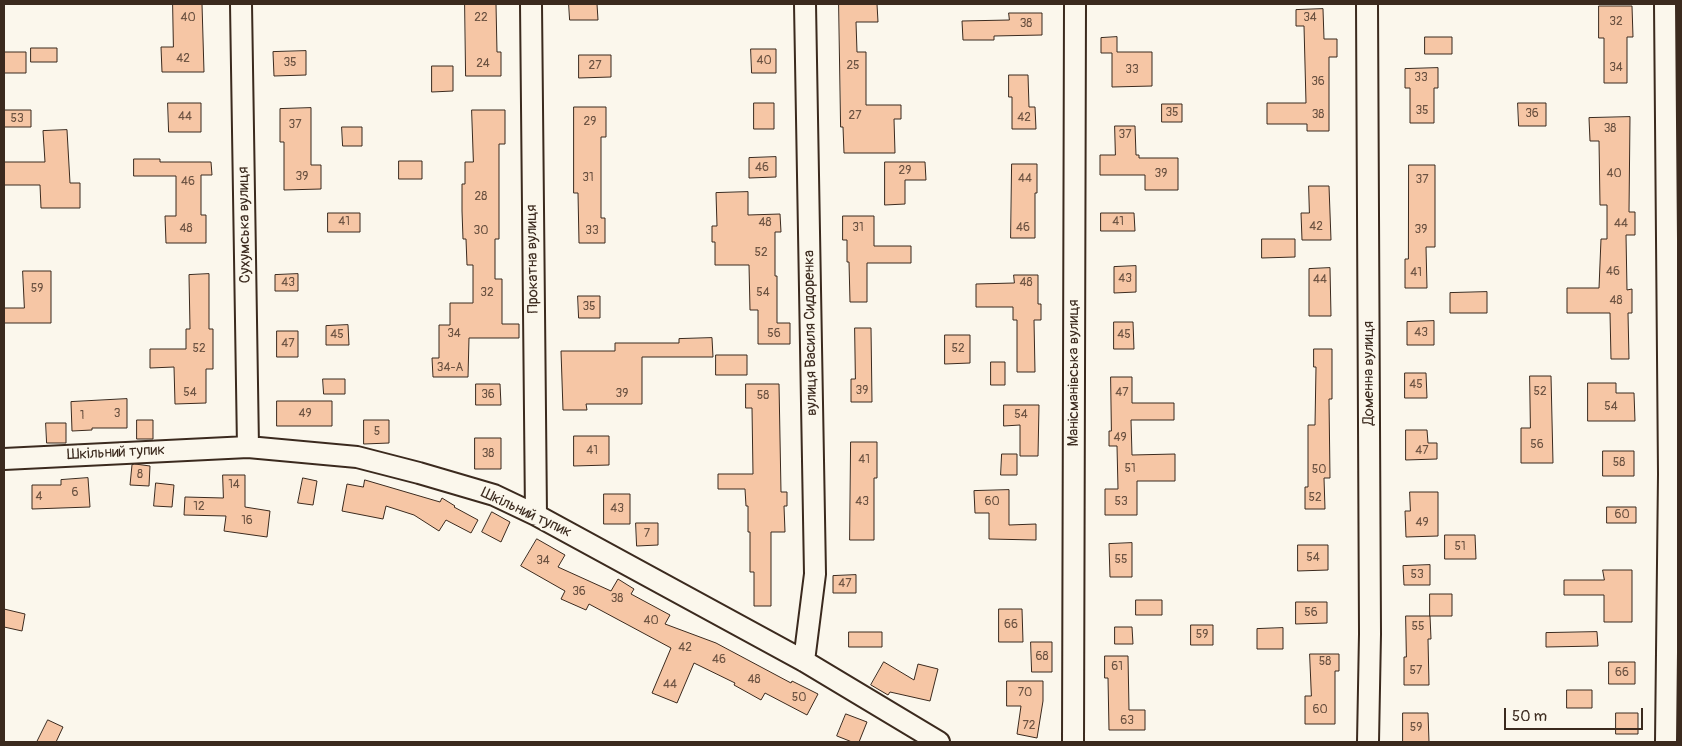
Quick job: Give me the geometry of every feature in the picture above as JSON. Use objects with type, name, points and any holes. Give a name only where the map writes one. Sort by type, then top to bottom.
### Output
[{"type":"street","name":"Сухумська вулиця","points":[[241,4],[248,447]]},
{"type":"street","name":"Прокатна вулиця","points":[[531,4],[536,515]]},
{"type":"street","name":"вулиця Василя Сидоренка","points":[[804,661],[815,574],[805,4]]},
{"type":"street","name":"Манісманівська вулиця","points":[[1073,742],[1075,4]]},
{"type":"street","name":"Доменна вулиця","points":[[1367,4],[1370,634],[1368,742]]},
{"type":"street","points":[[1665,4],[1668,465],[1666,742]]},
{"type":"street","name":"Шкільний тупик","points":[[4,459],[248,447],[357,457],[419,472],[494,495],[536,515],[804,661],[939,742]]},
{"type":"building","points":[[173,4],[202,4],[204,72],[162,72],[161,47],[173,47]]},
{"type":"building","points":[[465,4],[496,4],[497,52],[501,52],[501,76],[466,76]]},
{"type":"building","points":[[569,4],[597,4],[598,20],[570,20]]},
{"type":"building","points":[[839,4],[877,4],[878,22],[856,22],[857,52],[866,52],[866,105],[901,105],[901,119],[894,119],[895,153],[844,153],[843,127],[841,127]]},
{"type":"building","points":[[1599,6],[1632,6],[1633,37],[1627,37],[1627,83],[1604,83],[1604,38],[1599,38]]},
{"type":"building","points":[[1323,9],[1324,39],[1337,39],[1337,57],[1329,57],[1329,131],[1307,131],[1307,124],[1267,124],[1267,103],[1306,103],[1304,26],[1296,26],[1296,10]]},
{"type":"building","points":[[1009,13],[1042,13],[1042,35],[994,36],[994,40],[963,40],[962,21],[1009,20]]},
{"type":"building","points":[[1117,37],[1117,52],[1152,52],[1152,86],[1112,87],[1112,53],[1101,53],[1101,38]]},
{"type":"building","points":[[1425,37],[1452,37],[1452,54],[1425,54]]},
{"type":"building","points":[[31,48],[57,48],[57,62],[31,62]]},
{"type":"building","points":[[751,49],[776,49],[776,73],[752,73]]},
{"type":"building","points":[[306,51],[306,75],[274,76],[273,52]]},
{"type":"building","points":[[4,52],[26,52],[26,73],[4,73]]},
{"type":"building","points":[[579,55],[611,55],[611,77],[579,78]]},
{"type":"building","points":[[432,66],[453,66],[453,91],[432,92]]},
{"type":"building","points":[[1438,68],[1438,88],[1434,88],[1434,123],[1410,123],[1410,88],[1405,88],[1405,69]]},
{"type":"building","points":[[1009,75],[1028,75],[1029,107],[1035,107],[1036,129],[1012,129],[1012,97],[1009,97]]},
{"type":"building","points":[[168,103],[201,103],[201,132],[169,132]]},
{"type":"building","points":[[754,103],[774,103],[774,129],[754,129]]},
{"type":"building","points":[[1518,103],[1546,103],[1546,126],[1519,126]]},
{"type":"building","points":[[1162,104],[1182,104],[1182,122],[1162,122]]},
{"type":"building","points":[[574,107],[606,107],[606,137],[601,137],[601,218],[605,218],[605,243],[579,243],[578,193],[574,193]]},
{"type":"building","points":[[311,108],[311,165],[321,165],[321,189],[284,190],[284,142],[280,142],[280,109]]},
{"type":"building","points":[[4,110],[31,110],[31,127],[4,127]]},
{"type":"building","points":[[472,110],[505,110],[505,144],[499,144],[499,239],[495,239],[495,279],[502,279],[502,324],[519,324],[519,338],[469,338],[468,377],[433,377],[432,358],[439,358],[439,325],[450,325],[450,303],[473,303],[473,265],[467,265],[466,239],[463,239],[462,211],[462,184],[465,184],[465,162],[473,162]]},
{"type":"building","points":[[1630,117],[1629,212],[1635,212],[1635,235],[1626,235],[1627,290],[1632,289],[1632,313],[1628,313],[1629,359],[1611,359],[1610,313],[1567,313],[1567,288],[1599,288],[1601,239],[1607,239],[1607,205],[1600,205],[1599,141],[1590,141],[1589,118]]},
{"type":"building","points":[[1115,126],[1135,126],[1136,155],[1139,155],[1139,158],[1178,158],[1178,190],[1145,190],[1145,175],[1100,175],[1100,155],[1115,155]]},
{"type":"building","points":[[342,127],[362,127],[362,146],[343,146]]},
{"type":"building","points":[[67,130],[70,183],[80,183],[80,208],[41,208],[40,185],[4,185],[4,162],[45,162],[43,131]]},
{"type":"building","points":[[776,157],[776,177],[749,178],[749,158]]},
{"type":"building","points":[[134,159],[160,159],[160,162],[211,162],[212,175],[201,175],[201,215],[206,215],[206,243],[166,243],[165,216],[176,216],[176,176],[134,176]]},
{"type":"building","points":[[399,161],[422,161],[422,179],[399,179]]},
{"type":"building","points":[[885,162],[925,162],[926,180],[905,180],[905,204],[885,205]]},
{"type":"building","points":[[1012,164],[1037,164],[1035,238],[1011,238]]},
{"type":"building","points":[[1409,165],[1435,165],[1435,247],[1426,247],[1427,288],[1405,288],[1405,259],[1408,259]]},
{"type":"building","points":[[1309,186],[1329,186],[1331,240],[1302,240],[1301,213],[1309,213]]},
{"type":"building","points":[[748,192],[748,215],[780,214],[781,232],[775,232],[777,323],[790,323],[790,344],[758,344],[758,310],[750,310],[749,265],[715,265],[715,242],[712,242],[712,226],[717,226],[716,193]]},
{"type":"building","points":[[328,213],[360,213],[360,232],[328,232]]},
{"type":"building","points":[[1101,213],[1134,213],[1135,231],[1101,231]]},
{"type":"building","points":[[843,216],[874,216],[874,246],[911,246],[911,263],[867,263],[867,302],[850,302],[849,262],[847,262],[847,240],[843,240]]},
{"type":"building","points":[[1262,239],[1295,239],[1295,257],[1262,258]]},
{"type":"building","points":[[1136,266],[1136,292],[1114,293],[1114,267]]},
{"type":"building","points":[[1330,268],[1331,316],[1309,316],[1309,269]]},
{"type":"building","points":[[23,271],[51,271],[51,323],[4,323],[4,308],[24,308]]},
{"type":"building","points":[[209,274],[209,329],[213,329],[213,369],[206,369],[206,403],[175,404],[174,367],[150,368],[150,349],[186,349],[186,329],[190,329],[189,275]]},
{"type":"building","points":[[298,274],[298,291],[275,291],[275,275]]},
{"type":"building","points":[[1014,275],[1038,275],[1038,304],[1041,304],[1041,320],[1034,320],[1035,372],[1017,372],[1017,320],[1013,320],[1013,307],[976,307],[976,284],[1014,283]]},
{"type":"building","points":[[1487,292],[1487,313],[1450,313],[1450,293]]},
{"type":"building","points":[[578,296],[600,296],[600,318],[579,318]]},
{"type":"building","points":[[1434,321],[1434,345],[1407,345],[1407,322]]},
{"type":"building","points":[[1114,322],[1133,322],[1134,349],[1114,349]]},
{"type":"building","points":[[348,325],[349,345],[326,345],[326,326]]},
{"type":"building","points":[[855,328],[871,328],[872,402],[851,402],[851,379],[855,379]]},
{"type":"building","points":[[277,331],[298,331],[298,357],[277,357]]},
{"type":"building","points":[[945,335],[970,335],[970,363],[945,364]]},
{"type":"building","points":[[712,338],[713,357],[642,357],[642,404],[586,404],[587,410],[563,410],[561,351],[615,351],[615,343],[679,343],[679,339]]},
{"type":"building","points":[[1314,349],[1332,349],[1332,399],[1329,399],[1330,478],[1324,478],[1325,509],[1305,509],[1305,487],[1308,487],[1308,425],[1315,425],[1316,367],[1314,367]]},
{"type":"building","points":[[716,355],[747,355],[747,375],[716,375]]},
{"type":"building","points":[[991,362],[1005,362],[1005,385],[991,385]]},
{"type":"building","points":[[1405,373],[1426,373],[1427,398],[1405,398]]},
{"type":"building","points":[[1530,376],[1551,376],[1553,463],[1521,463],[1521,428],[1530,428]]},
{"type":"building","points":[[1111,377],[1132,377],[1132,403],[1174,403],[1174,420],[1131,420],[1132,455],[1175,454],[1175,481],[1137,481],[1137,515],[1105,515],[1105,489],[1118,489],[1117,446],[1109,446],[1109,431],[1111,431]]},
{"type":"building","points":[[323,379],[345,379],[345,394],[324,394]]},
{"type":"building","points":[[1588,383],[1616,383],[1616,393],[1634,393],[1635,421],[1588,421]]},
{"type":"building","points":[[476,384],[500,384],[501,405],[476,405]]},
{"type":"building","points":[[746,384],[779,384],[781,492],[787,492],[787,506],[784,506],[785,532],[771,532],[771,606],[754,606],[754,572],[750,572],[750,532],[748,532],[748,506],[746,506],[745,489],[718,489],[718,474],[753,474],[752,408],[746,408]]},
{"type":"building","points":[[127,399],[127,428],[92,428],[92,430],[72,431],[71,402]]},
{"type":"building","points":[[277,401],[332,401],[332,426],[277,426]]},
{"type":"building","points":[[1004,405],[1039,405],[1038,456],[1020,456],[1020,425],[1004,426]]},
{"type":"building","points":[[137,420],[153,420],[153,439],[137,439]]},
{"type":"building","points":[[364,420],[389,420],[389,443],[364,444]]},
{"type":"building","points":[[46,423],[66,423],[66,443],[47,443]]},
{"type":"building","points":[[1406,430],[1427,430],[1428,443],[1437,443],[1437,459],[1406,460]]},
{"type":"building","points":[[574,436],[609,436],[609,465],[574,466]]},
{"type":"building","points":[[475,438],[501,438],[501,469],[475,469]]},
{"type":"building","points":[[851,442],[877,442],[877,478],[874,478],[874,540],[850,540]]},
{"type":"building","points":[[1603,451],[1634,451],[1634,476],[1603,476]]},
{"type":"building","points":[[1002,454],[1017,454],[1017,475],[1001,475]]},
{"type":"building","points":[[132,465],[150,466],[149,486],[130,485]]},
{"type":"building","points":[[223,475],[245,475],[245,507],[270,511],[267,537],[224,531],[226,516],[184,515],[185,497],[223,498]]},
{"type":"building","points":[[88,478],[90,507],[32,509],[32,485],[61,485],[61,480]]},
{"type":"building","points":[[303,478],[317,481],[313,505],[298,503]]},
{"type":"building","points":[[365,480],[440,502],[442,498],[478,520],[471,533],[446,520],[439,531],[414,515],[386,506],[383,519],[342,511],[347,484],[363,487]]},
{"type":"building","points":[[156,483],[174,485],[172,507],[154,506]]},
{"type":"building","points":[[1009,490],[1009,525],[1036,524],[1036,540],[989,539],[989,513],[975,513],[974,491]]},
{"type":"building","points":[[1410,492],[1438,492],[1438,536],[1406,537],[1405,511],[1410,511]]},
{"type":"building","points":[[604,494],[630,494],[630,524],[604,524]]},
{"type":"building","points":[[1607,507],[1636,507],[1636,523],[1607,523]]},
{"type":"building","points":[[492,512],[510,522],[501,542],[482,532]]},
{"type":"building","points":[[636,523],[658,523],[658,545],[637,546]]},
{"type":"building","points":[[1445,535],[1475,535],[1476,559],[1445,559]]},
{"type":"building","points":[[537,539],[565,555],[558,567],[611,591],[618,579],[634,589],[631,594],[670,615],[665,624],[716,643],[791,683],[792,681],[818,694],[807,715],[765,693],[761,700],[734,685],[735,683],[694,663],[677,703],[652,693],[671,648],[589,604],[586,610],[561,599],[565,591],[521,566]]},
{"type":"building","points":[[1132,543],[1132,577],[1110,577],[1109,544]]},
{"type":"building","points":[[1298,545],[1328,545],[1328,570],[1298,571]]},
{"type":"building","points":[[1430,565],[1430,585],[1404,585],[1403,566]]},
{"type":"building","points":[[1603,570],[1632,570],[1632,622],[1604,622],[1604,595],[1564,595],[1564,580],[1604,580]]},
{"type":"building","points":[[856,575],[856,593],[833,593],[833,576]]},
{"type":"building","points":[[1430,594],[1452,594],[1452,616],[1430,616]]},
{"type":"building","points":[[1136,600],[1162,600],[1162,615],[1136,615]]},
{"type":"building","points":[[1296,602],[1327,602],[1327,623],[1296,624]]},
{"type":"building","points":[[4,609],[25,614],[22,631],[4,627]]},
{"type":"building","points":[[999,609],[1022,609],[1023,642],[999,642]]},
{"type":"building","points":[[1406,616],[1430,616],[1431,639],[1428,639],[1429,685],[1404,685]]},
{"type":"building","points":[[1191,625],[1213,625],[1213,645],[1191,645]]},
{"type":"building","points":[[1115,627],[1132,627],[1133,644],[1115,644]]},
{"type":"building","points":[[1283,628],[1283,649],[1257,649],[1257,629]]},
{"type":"building","points":[[849,632],[882,632],[882,647],[849,647]]},
{"type":"building","points":[[1597,632],[1598,646],[1546,647],[1546,633]]},
{"type":"building","points":[[1031,642],[1052,642],[1052,672],[1032,672]]},
{"type":"building","points":[[1310,654],[1339,654],[1339,671],[1335,671],[1335,724],[1305,724],[1305,696],[1311,696]]},
{"type":"building","points":[[1105,656],[1128,656],[1129,710],[1145,710],[1145,730],[1109,730],[1108,678],[1105,678]]},
{"type":"building","points":[[884,662],[914,680],[918,664],[938,669],[930,701],[890,692],[888,695],[871,685]]},
{"type":"building","points":[[1609,662],[1635,662],[1635,684],[1609,684]]},
{"type":"building","points":[[1007,681],[1043,681],[1043,701],[1037,738],[1017,734],[1021,706],[1007,706]]},
{"type":"building","points":[[1567,690],[1592,690],[1592,708],[1567,708]]},
{"type":"building","points":[[1403,713],[1428,713],[1429,742],[1403,742]]},
{"type":"building","points":[[1616,713],[1638,713],[1638,734],[1616,734]]},
{"type":"building","points":[[846,714],[867,722],[859,742],[852,742],[837,736]]},
{"type":"building","points":[[48,720],[63,727],[56,742],[37,742]]}]
